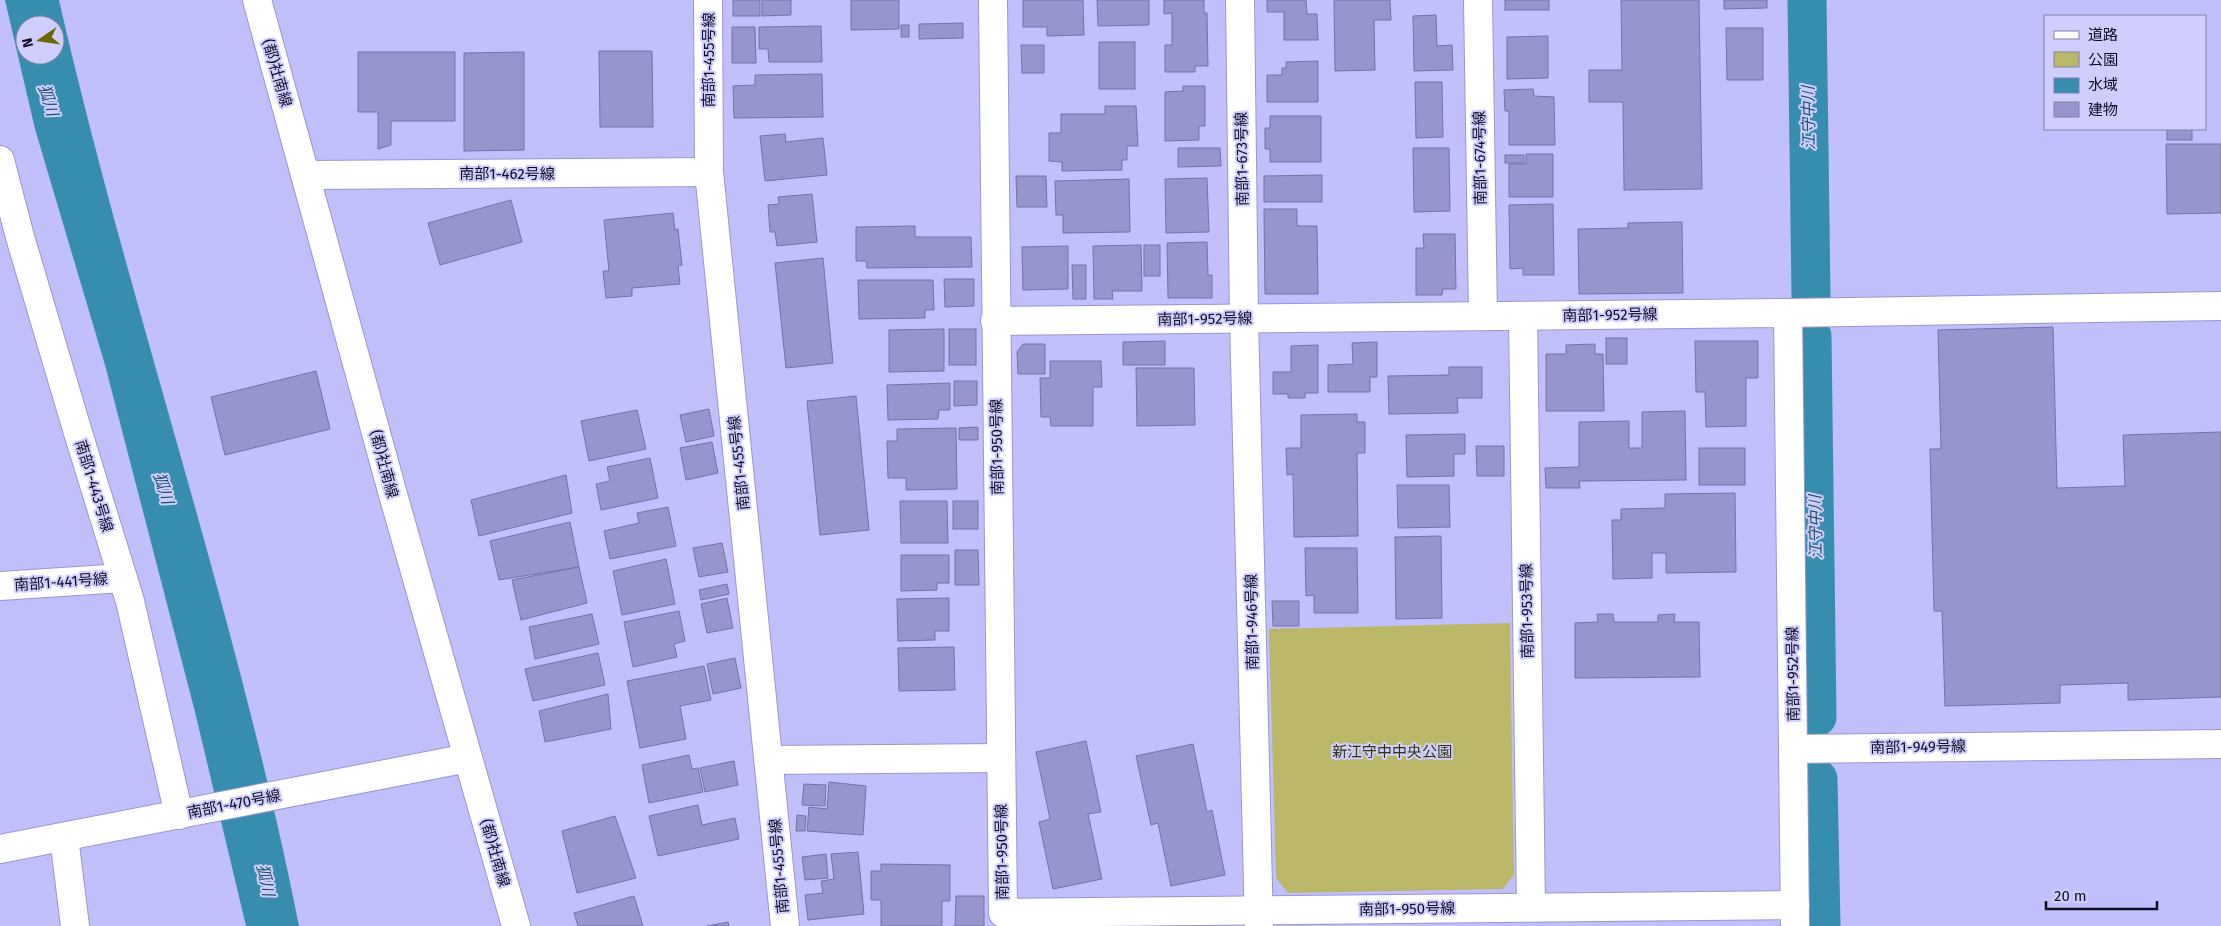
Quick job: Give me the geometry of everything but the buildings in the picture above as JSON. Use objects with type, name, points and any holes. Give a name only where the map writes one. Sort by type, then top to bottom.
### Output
[{"type":"street","name":"(都)社南線","points":[[257,0],[516,926]]},
{"type":"street","name":"南部1-455号線","points":[[708,0],[709,172],[785,926]]},
{"type":"street","name":"南部1-950号線","points":[[993,0],[995,321],[1003,913],[1259,918],[1531,907],[1795,915]]},
{"type":"street","name":"南部1-673号線","points":[[1240,0],[1244,318]]},
{"type":"street","name":"南部1-674号線","points":[[1478,0],[1483,316]]},
{"type":"street","name":"南部1-443号線","points":[[0,160],[20,237],[130,601],[185,814]]},
{"type":"street","name":"南部1-462号線","points":[[305,175],[709,172]]},
{"type":"street","points":[[1788,312],[2221,306]]},
{"type":"street","name":"南部1-952号線","points":[[995,321],[1788,312],[1793,748]]},
{"type":"street","name":"南部1-953号線","points":[[1523,316],[1531,907]]},
{"type":"street","name":"南部1-946号線","points":[[1244,318],[1259,918]]},
{"type":"street","name":"南部1-441号線","points":[[0,586],[123,578]]},
{"type":"street","name":"南部1-949号線","points":[[1793,748],[2221,744]]},
{"type":"street","points":[[1793,748],[1795,915]]},
{"type":"street","name":"南部1-470号線","points":[[0,849],[468,758]]},
{"type":"street","points":[[769,760],[1001,758]]},
{"type":"street","points":[[64,837],[75,926]]},
{"type":"green space","name":"新江守中中央公園","points":[[1510,623],[1514,875],[1503,889],[1288,893],[1276,878],[1269,629]]},
{"type":"water","points":[[5,0],[59,0],[63,15],[15,15],[15,43]]},
{"type":"water","name":"狐川","points":[[65,25],[118,232],[215,577],[274,809],[299,926],[246,926],[195,712],[105,365],[35,129],[20,65],[65,65]]},
{"type":"waterway","name":"江守中川","points":[[1807,0],[1811,296]]},
{"type":"waterway","name":"江守中川","points":[[1812,336],[1817,717]]},
{"type":"waterway","name":"江守中川","points":[[1818,779],[1821,926]]}]
